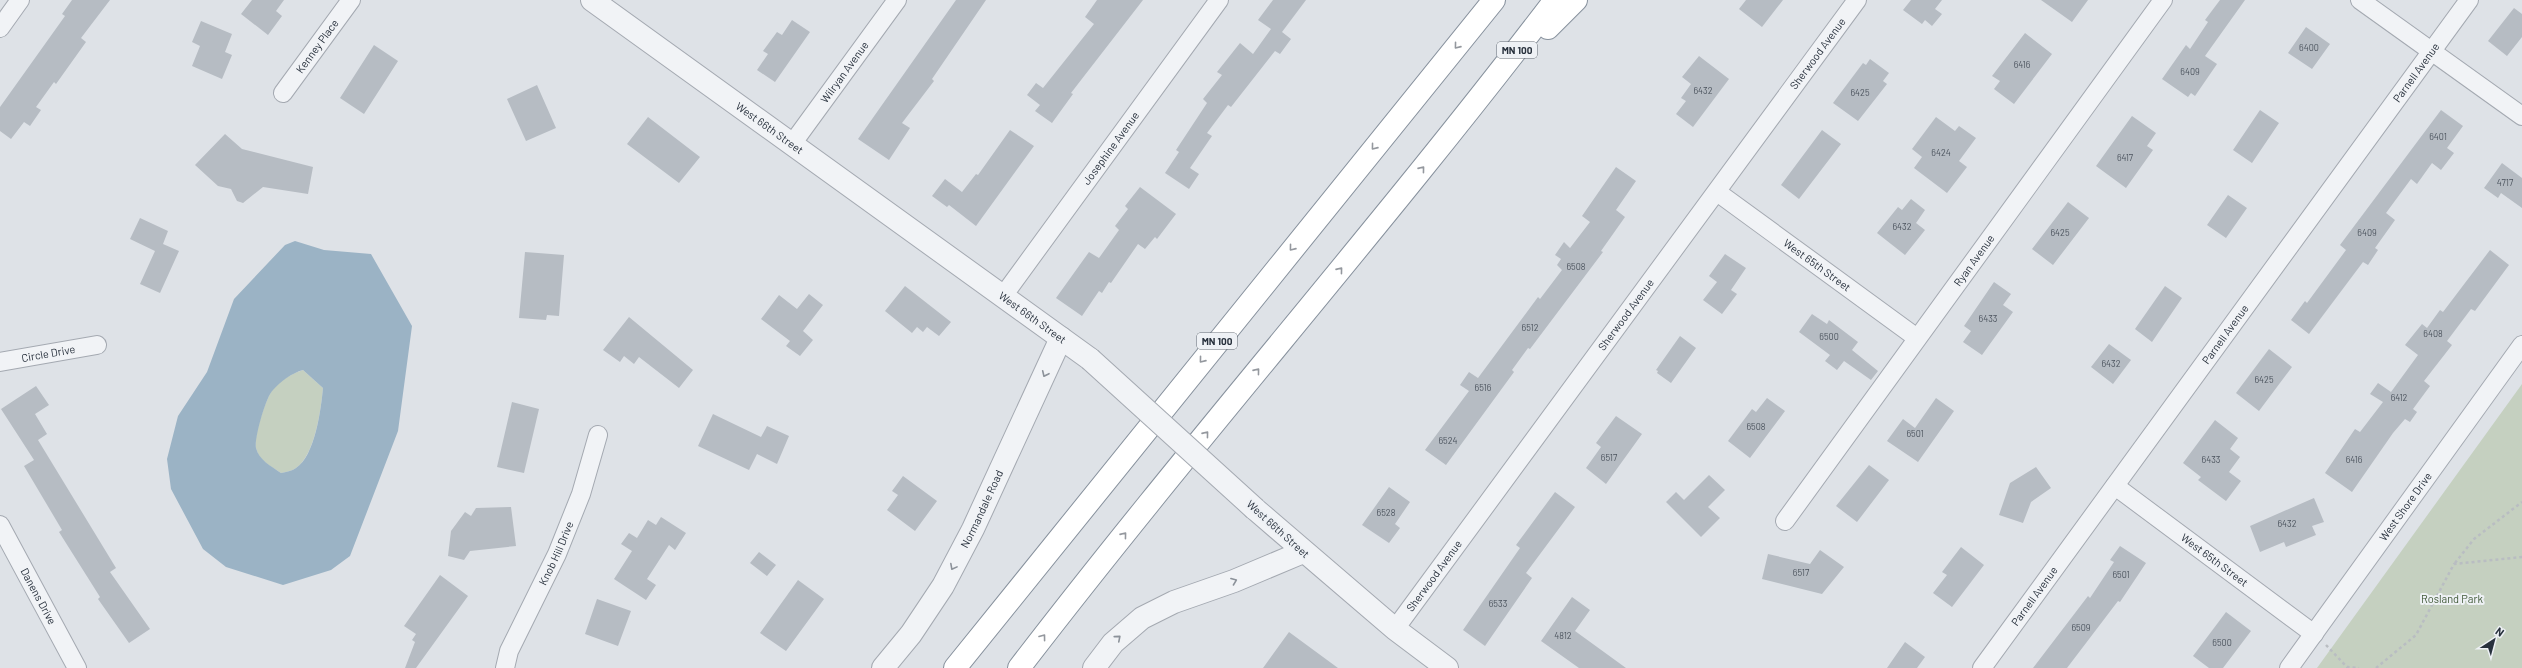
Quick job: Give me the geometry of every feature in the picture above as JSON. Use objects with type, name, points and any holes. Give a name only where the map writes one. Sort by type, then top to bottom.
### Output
[{"type":"highway","name":"MN 100","points":[[955,668],[1494,0]]},
{"type":"highway","name":"MN 100","points":[[1020,668],[1164,485],[1479,100],[1555,0]]},
{"type":"highway","points":[[1479,100],[1576,0]]},
{"type":"street","points":[[0,28],[20,0]]},
{"type":"street","name":"Kenney Place","points":[[283,93],[351,0]]},
{"type":"street","name":"West 66th Street","points":[[592,0],[1090,359],[1303,552],[1395,629],[1447,668]]},
{"type":"street","name":"Wilryan Avenue","points":[[792,144],[898,0]]},
{"type":"street","name":"Josephine Avenue","points":[[1003,296],[1219,0]]},
{"type":"street","name":"Sherwood Avenue","points":[[1395,629],[1857,0]]},
{"type":"street","name":"Ryan Avenue","points":[[1785,521],[2163,0]]},
{"type":"street","points":[[2360,0],[2522,116]]},
{"type":"street","name":"Parnell Avenue","points":[[1982,668],[2469,0]]},
{"type":"street","name":"West 65th Street","points":[[1717,192],[1917,338]]},
{"type":"street","name":"Normandale Road","points":[[884,668],[911,634],[946,580],[973,529],[1061,338]]},
{"type":"street","name":"Circle Drive","points":[[0,362],[97,345]]},
{"type":"street","name":"West Shore Drive","points":[[2289,668],[2522,345]]},
{"type":"street","name":"Knob Hill Drive","points":[[505,668],[509,651],[557,554],[581,494],[598,436]]},
{"type":"street","name":"West 65th Street","points":[[2115,486],[2314,634]]},
{"type":"street","name":"Danens Drive","points":[[0,525],[77,668]]},
{"type":"street","points":[[1094,668],[1113,643],[1142,618],[1174,602],[1234,581],[1303,552]]},
{"type":"path","points":[[2376,668],[2416,635],[2454,564],[2474,539],[2522,502]]},
{"type":"path","points":[[2454,564],[2522,557]]},
{"type":"path","points":[[2314,634],[2347,667],[2359,668]]},
{"type":"green space","points":[[303,370],[323,388],[319,419],[312,443],[303,462],[294,469],[281,473],[266,463],[260,456],[256,448],[256,436],[260,420],[273,388],[285,378]]},
{"type":"green space","name":"Rosland Park","points":[[2522,384],[2522,668],[2317,668]]},
{"type":"water","points":[[295,241],[324,250],[371,254],[412,326],[398,431],[350,556],[331,570],[283,585],[226,567],[203,549],[171,489],[167,459],[178,416],[207,372],[234,299],[285,245]],"holes":[[[303,370],[323,388],[319,419],[308,453],[303,462],[296,468],[291,471],[281,473],[269,465],[260,456],[256,448],[259,427],[267,400],[276,387],[287,378]]]},
{"type":"building","points":[[72,0],[110,0],[81,38],[86,42],[56,84],[54,82],[36,107],[41,110],[30,126],[24,122],[11,139],[0,131],[0,107],[65,16],[62,14]]},
{"type":"building","points":[[252,0],[284,0],[276,11],[282,16],[268,35],[241,14]]},
{"type":"building","points":[[956,0],[986,0],[932,79],[934,81],[902,123],[910,128],[889,160],[858,139]]},
{"type":"building","points":[[1097,0],[1143,0],[1071,93],[1073,94],[1052,123],[1035,111],[1040,105],[1027,95],[1036,83],[1043,88],[1094,24],[1085,17]]},
{"type":"building","points":[[1273,0],[1306,0],[1282,32],[1291,39],[1280,54],[1275,51],[1231,107],[1228,105],[1207,133],[1212,136],[1190,168],[1199,174],[1189,189],[1165,173],[1179,152],[1176,150],[1207,103],[1203,99],[1222,75],[1217,72],[1240,43],[1253,54],[1271,29],[1258,20]]},
{"type":"building","points":[[1746,0],[1783,0],[1762,27],[1739,9]]},
{"type":"building","points":[[1911,0],[1942,0],[1935,9],[1942,14],[1932,26],[1925,20],[1922,24],[1903,10]]},
{"type":"building","points":[[2041,0],[2088,0],[2072,22]]},
{"type":"building","points":[[2220,0],[2245,0],[2205,56],[2217,64],[2195,96],[2191,93],[2188,97],[2162,79],[2186,45],[2190,49],[2208,22],[2205,20]]},
{"type":"building","points":[[2514,8],[2522,14],[2522,37],[2507,56],[2488,41]]},
{"type":"building","points":[[792,20],[810,32],[775,82],[757,70],[768,54],[763,51],[777,32],[782,35]]},
{"type":"building","points":[[201,21],[232,34],[225,52],[232,55],[222,79],[192,66],[200,46],[192,42]]},
{"type":"building","points":[[2306,27],[2330,44],[2312,69],[2288,53]]},
{"type":"building","points":[[2025,33],[2052,54],[2014,104],[1994,89],[2000,81],[1992,76]]},
{"type":"building","points":[[374,45],[398,61],[364,114],[340,98]]},
{"type":"building","points":[[1699,56],[1729,79],[1693,127],[1676,114],[1686,101],[1681,98],[1691,84],[1682,77]]},
{"type":"building","points":[[1870,59],[1889,73],[1883,81],[1887,84],[1858,121],[1833,103],[1863,63],[1866,65]]},
{"type":"building","points":[[537,85],[556,128],[526,141],[507,99]]},
{"type":"building","points":[[2260,110],[2279,123],[2252,163],[2233,150]]},
{"type":"building","points":[[2441,110],[2463,126],[2447,148],[2454,153],[2441,170],[2432,163],[2417,184],[2411,179],[2386,213],[2395,220],[2375,248],[2378,250],[2368,265],[2363,262],[2309,334],[2291,320],[2305,301],[2307,303],[2346,250],[2340,245]]},
{"type":"building","points":[[2132,116],[2156,133],[2147,146],[2153,150],[2126,188],[2096,166]]},
{"type":"building","points":[[648,117],[700,157],[679,183],[627,144]]},
{"type":"building","points":[[1936,117],[1955,131],[1959,126],[1976,138],[1959,161],[1967,167],[1947,193],[1914,168],[1922,157],[1912,149]]},
{"type":"building","points":[[1010,130],[1034,146],[976,226],[949,205],[947,207],[932,196],[945,179],[962,192],[976,174],[978,175]]},
{"type":"building","points":[[1822,130],[1841,144],[1799,199],[1781,185]]},
{"type":"building","points":[[225,134],[242,149],[313,167],[308,194],[263,187],[243,203],[237,201],[231,189],[218,186],[195,165]]},
{"type":"building","points":[[2502,163],[2522,178],[2522,208],[2501,193],[2498,198],[2484,188]]},
{"type":"building","points":[[1616,167],[1636,181],[1616,210],[1625,217],[1601,251],[1603,252],[1530,349],[1528,348],[1512,370],[1514,372],[1446,465],[1425,450],[1469,391],[1460,385],[1469,372],[1478,378],[1538,297],[1540,299],[1562,270],[1557,265],[1561,259],[1555,255],[1564,242],[1570,248],[1590,222],[1582,216]]},
{"type":"building","points":[[1140,187],[1176,214],[1157,239],[1155,237],[1145,249],[1138,244],[1111,283],[1109,282],[1102,293],[1099,291],[1082,316],[1056,298],[1089,252],[1099,258],[1119,230],[1115,226],[1128,209],[1125,206]]},
{"type":"building","points":[[2228,195],[2247,208],[2226,238],[2207,225]]},
{"type":"building","points":[[1911,199],[1925,210],[1916,223],[1925,230],[1905,255],[1877,233],[1898,207],[1902,210]]},
{"type":"building","points":[[2068,202],[2089,218],[2053,265],[2032,249]]},
{"type":"building","points":[[140,218],[168,231],[163,244],[179,251],[160,293],[140,284],[155,251],[130,239]]},
{"type":"building","points":[[2490,250],[2509,265],[2475,311],[2471,309],[2447,341],[2452,345],[2424,381],[2430,386],[2413,409],[2417,412],[2410,422],[2405,419],[2393,433],[2352,492],[2325,473],[2355,429],[2360,432],[2383,402],[2370,394],[2378,383],[2391,392],[2418,355],[2405,345],[2422,324],[2427,328],[2440,310],[2443,312]]},
{"type":"building","points":[[525,252],[564,255],[559,316],[547,315],[546,320],[519,318]]},
{"type":"building","points":[[1725,254],[1746,268],[1731,290],[1737,294],[1722,314],[1703,300],[1717,282],[1709,276]]},
{"type":"building","points":[[1994,282],[2011,294],[2003,305],[2013,312],[1982,355],[1963,342],[1971,331],[1964,326]]},
{"type":"building","points":[[905,286],[951,322],[939,336],[927,327],[923,332],[917,327],[912,333],[885,311]]},
{"type":"building","points":[[2165,286],[2182,298],[2152,342],[2135,329]]},
{"type":"building","points":[[809,294],[823,305],[803,331],[813,340],[800,356],[786,346],[790,341],[761,319],[779,295],[797,309]]},
{"type":"building","points":[[1812,314],[1827,324],[1829,320],[1858,342],[1852,350],[1878,371],[1871,380],[1844,361],[1837,370],[1825,361],[1830,355],[1799,332]]},
{"type":"building","points":[[629,317],[693,370],[679,388],[639,357],[634,364],[624,356],[620,362],[603,350]]},
{"type":"building","points":[[1680,336],[1696,348],[1671,383],[1657,373],[1658,371],[1656,370]]},
{"type":"building","points":[[2109,344],[2131,360],[2113,384],[2091,367]]},
{"type":"building","points":[[2269,349],[2292,367],[2259,411],[2236,393]]},
{"type":"building","points":[[36,386],[49,405],[35,414],[47,434],[38,440],[116,568],[110,572],[150,629],[129,643],[98,599],[100,597],[59,532],[62,530],[24,466],[34,460],[1,409]]},
{"type":"building","points":[[1767,398],[1785,411],[1750,458],[1728,441],[1752,409],[1756,412]]},
{"type":"building","points":[[1936,398],[1954,411],[1918,462],[1887,441],[1903,419],[1915,428]]},
{"type":"building","points":[[512,402],[539,409],[524,473],[497,467]]},
{"type":"building","points":[[713,414],[761,437],[767,426],[789,436],[777,464],[757,454],[749,470],[698,446]]},
{"type":"building","points":[[1616,416],[1642,434],[1606,484],[1586,468],[1601,447],[1596,443]]},
{"type":"building","points":[[2215,420],[2238,438],[2230,449],[2240,457],[2229,472],[2241,481],[2226,501],[2198,480],[2201,477],[2183,463]]},
{"type":"building","points":[[1869,465],[1889,480],[1857,522],[1836,506]]},
{"type":"building","points":[[2036,467],[2051,488],[2031,502],[2023,523],[1999,515],[2010,483]]},
{"type":"building","points":[[1709,475],[1725,490],[1708,507],[1720,518],[1701,537],[1666,502],[1676,492],[1684,500]]},
{"type":"building","points":[[903,476],[937,501],[915,531],[887,510],[898,495],[892,491]]},
{"type":"building","points":[[1389,487],[1410,502],[1395,524],[1400,528],[1389,543],[1362,525]]},
{"type":"building","points":[[1555,492],[1575,507],[1526,573],[1532,578],[1485,646],[1463,630],[1520,548],[1516,545]]},
{"type":"building","points":[[2314,498],[2324,522],[2312,526],[2316,535],[2286,547],[2284,542],[2260,552],[2250,526]]},
{"type":"building","points":[[511,507],[516,546],[470,551],[464,560],[448,556],[451,531],[465,512],[471,516],[476,508]]},
{"type":"building","points":[[661,517],[686,533],[675,550],[669,545],[647,579],[656,585],[646,600],[614,579],[632,551],[621,544],[629,533],[637,538],[648,520],[656,525]]},
{"type":"building","points":[[2120,546],[2146,563],[2120,602],[2118,601],[2067,668],[2033,668],[2088,596],[2090,598],[2114,562],[2110,560]]},
{"type":"building","points":[[1961,547],[1984,565],[1952,607],[1933,593],[1947,575],[1942,572]]},
{"type":"building","points":[[1820,550],[1844,567],[1822,594],[1762,579],[1768,554],[1810,564]]},
{"type":"building","points":[[759,552],[776,565],[767,576],[750,563]]},
{"type":"building","points":[[440,575],[468,596],[416,668],[405,668],[415,642],[412,640],[416,634],[404,626]]},
{"type":"building","points":[[798,580],[824,599],[786,651],[760,633]]},
{"type":"building","points":[[1572,597],[1590,610],[1575,631],[1626,668],[1579,668],[1541,641]]},
{"type":"building","points":[[597,599],[631,611],[618,646],[585,634]]},
{"type":"building","points":[[2226,612],[2251,631],[2223,668],[2209,668],[2193,656]]},
{"type":"building","points":[[1289,632],[1338,668],[1263,668]]},
{"type":"building","points":[[1905,642],[1925,657],[1917,668],[1887,668]]}]
